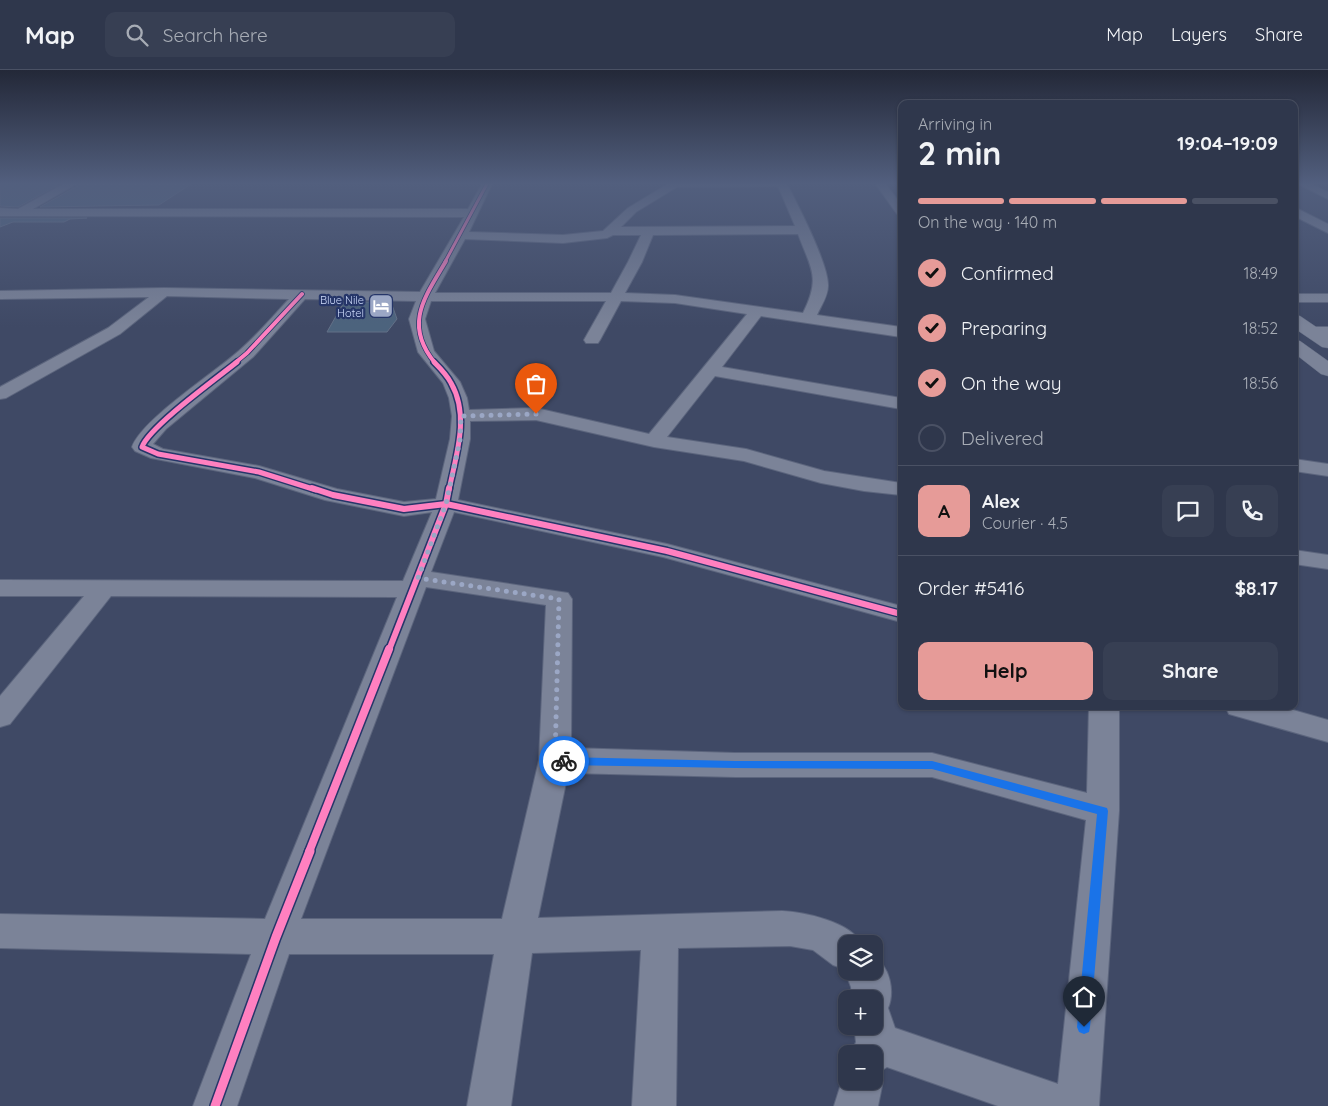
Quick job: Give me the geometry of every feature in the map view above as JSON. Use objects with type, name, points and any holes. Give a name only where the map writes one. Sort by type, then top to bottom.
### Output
[{"type":"street","points":[[216,1106],[276,936],[446,504],[460,440],[461,416],[458,398],[451,382],[426,352],[417,319],[425,297],[463,230]]},
{"type":"street","points":[[461,235],[563,239],[592,236],[611,231],[776,230]]},
{"type":"street","points":[[803,230],[820,275],[821,286],[808,318]]},
{"type":"street","points":[[592,340],[635,262],[648,232]]},
{"type":"street","points":[[0,295],[164,292],[425,297],[664,298],[898,332]]},
{"type":"street","points":[[0,394],[114,331],[164,292]]},
{"type":"street","points":[[302,294],[252,348],[159,425],[144,441],[142,447],[158,454],[259,472],[333,495],[404,510],[446,504],[667,551],[898,613]]},
{"type":"street","points":[[1298,298],[1328,298]]},
{"type":"street","points":[[654,441],[757,311]]},
{"type":"street","points":[[1298,322],[1320,332],[1328,343]]},
{"type":"street","points":[[1298,349],[1328,370]]},
{"type":"street","points":[[711,370],[898,403]]},
{"type":"street","points":[[461,416],[536,414],[654,441],[746,455],[821,477],[898,489]]},
{"type":"street","points":[[1298,466],[1328,470]]},
{"type":"street","points":[[1298,557],[1328,562]]},
{"type":"street","points":[[0,588],[416,583],[559,599],[555,760],[516,936],[489,1106]]},
{"type":"street","points":[[0,716],[104,588]]},
{"type":"street","points":[[1077,1106],[1103,811],[1104,710]]},
{"type":"street","points":[[1253,710],[1328,731]]},
{"type":"street","points":[[555,760],[735,764],[932,765],[1103,811]]},
{"type":"street","points":[[0,931],[276,936],[516,936],[799,928],[838,943]]},
{"type":"street","points":[[654,1106],[660,931]]},
{"type":"street","points":[[874,1039],[1058,1106]]},
{"type":"street","points":[[856,1106],[859,1090]]},
{"type":"building","points":[[344,302],[391,302],[397,319],[387,332],[327,332]]},
{"type":"cycle path","points":[[215,1106],[276,937],[446,504],[460,439],[461,416],[458,398],[451,382],[426,352],[417,319],[425,297],[463,230]]},
{"type":"cycle path","points":[[302,294],[247,353],[159,425],[144,441],[142,447],[158,454],[259,472],[333,495],[404,509],[446,504],[667,551],[898,613]]},
{"type":"way so far","points":[[536,414],[461,416],[460,440],[446,504],[418,578],[559,599],[555,760],[564,761]]},
{"type":"place","name":"Blue Nile Hotel","points":[[381,306]]},
{"type":"route","points":[[564,761],[932,765],[1103,811],[1084,1027]]}]
